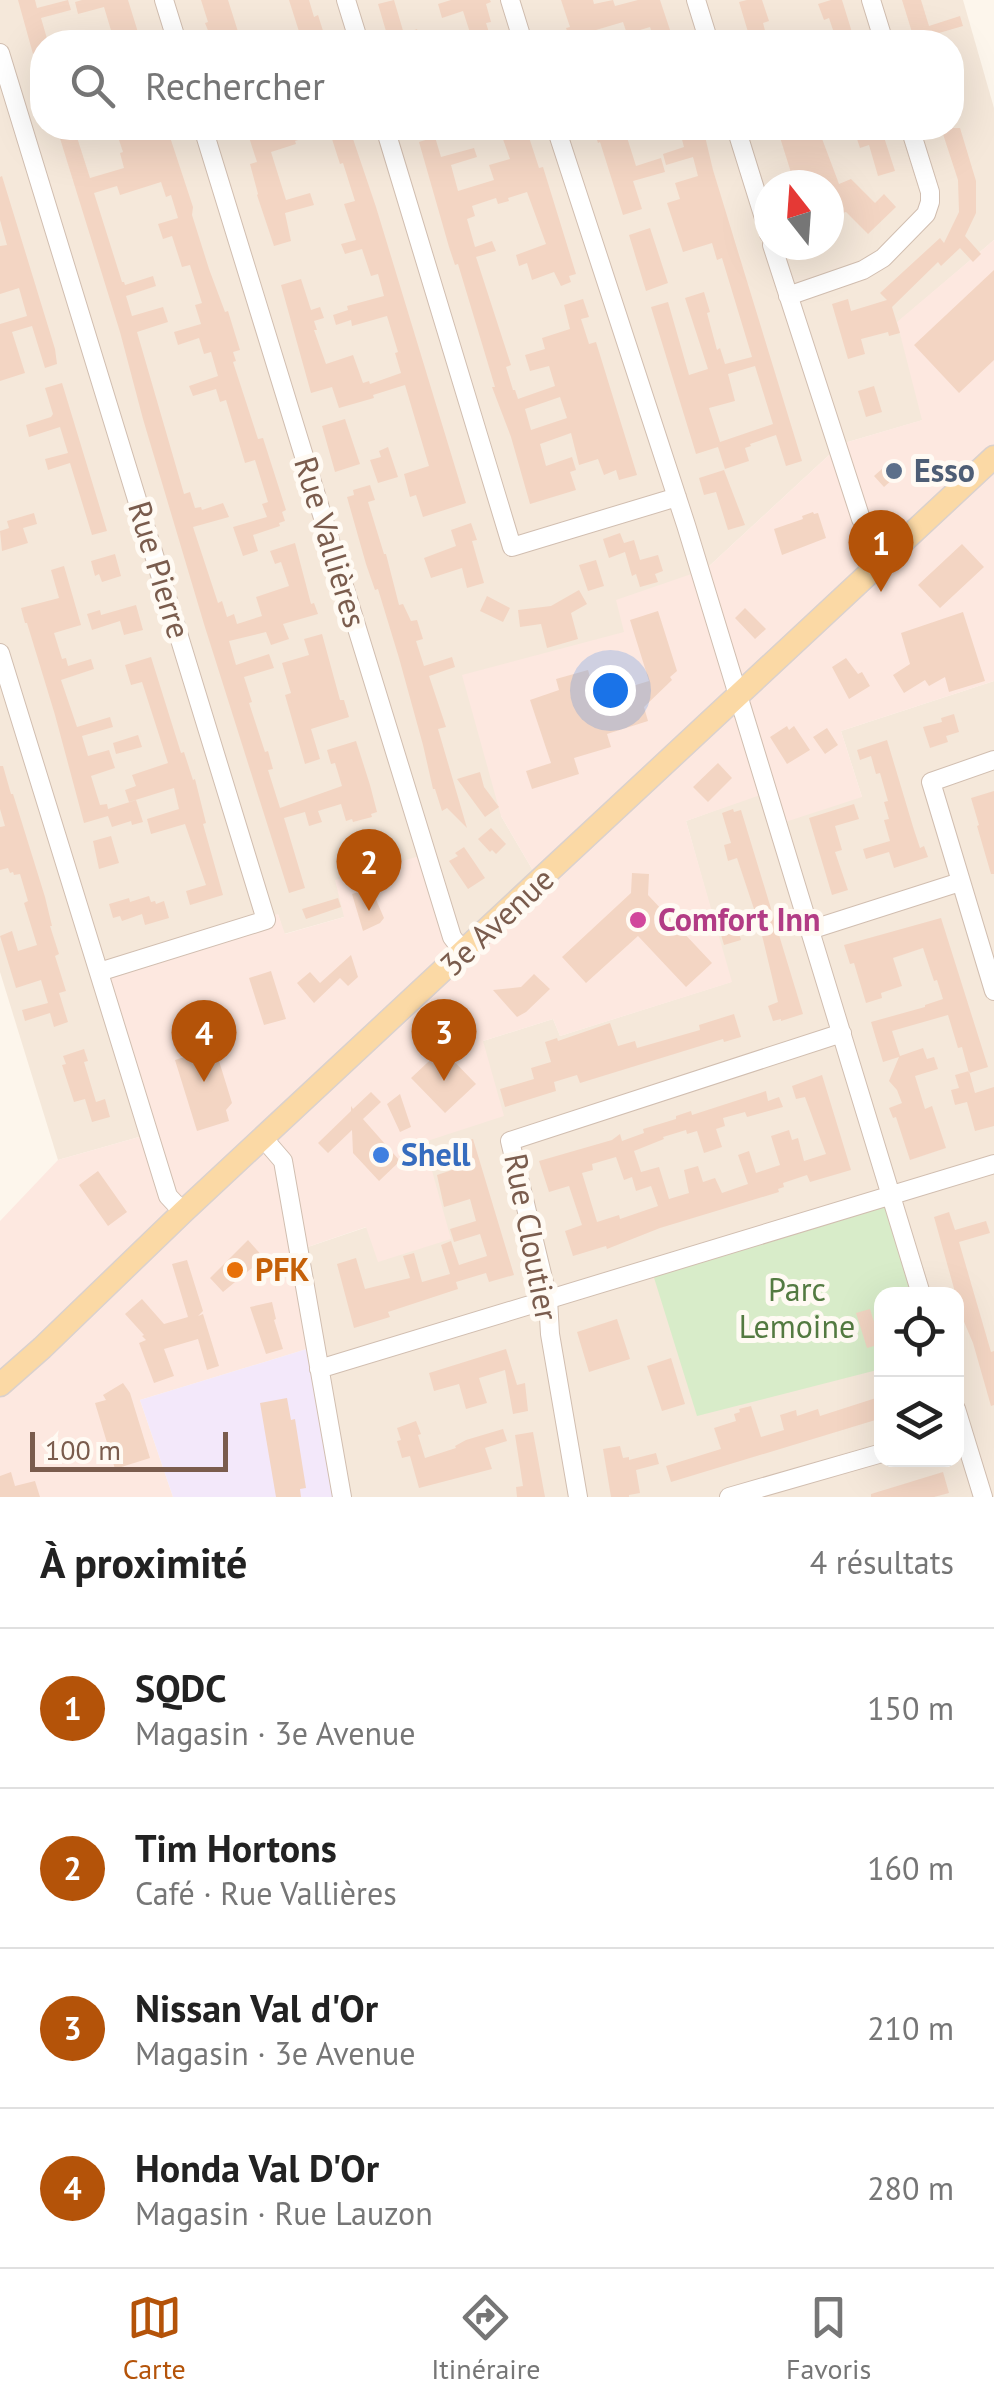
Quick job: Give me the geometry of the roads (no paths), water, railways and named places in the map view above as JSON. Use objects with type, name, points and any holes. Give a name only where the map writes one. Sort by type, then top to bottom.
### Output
[{"type":"main road","name":"3e Avenue","points":[[0,1385],[994,457]]},
{"type":"street","points":[[164,0],[173,30]]},
{"type":"street","points":[[346,0],[355,30]]},
{"type":"street","points":[[510,0],[519,30]]},
{"type":"street","points":[[696,0],[705,30]]},
{"type":"street","points":[[871,0],[880,30]]},
{"type":"street","name":"Rue Pierre","points":[[0,53],[266,920],[99,972]]},
{"type":"street","name":"Rue Vallières","points":[[207,140],[452,938],[464,953]]},
{"type":"street","points":[[389,140],[512,546],[677,497]]},
{"type":"street","points":[[560,140],[677,497],[919,1287]]},
{"type":"street","points":[[740,140],[754,186]]},
{"type":"street","points":[[788,296],[862,270],[883,258],[926,214],[930,192],[914,140]]},
{"type":"street","points":[[777,260],[861,519],[888,556]]},
{"type":"street","points":[[0,653],[168,1196],[183,1212]]},
{"type":"street","points":[[994,760],[931,782],[994,991]]},
{"type":"street","points":[[810,930],[960,882]]},
{"type":"street","name":"Rue Cloutier","points":[[578,1497],[550,1334],[548,1299],[510,1140],[842,1033]]},
{"type":"street","points":[[264,1139],[283,1160],[342,1497]]},
{"type":"street","points":[[319,1370],[994,1164]]},
{"type":"street","points":[[964,1441],[984,1497]]},
{"type":"street","points":[[729,1497],[874,1455]]},
{"type":"place","name":"Esso","points":[[894,471]]},
{"type":"place","name":"SQDC","points":[[881,592]]},
{"type":"place","name":"Tim Hortons","points":[[369,911]]},
{"type":"place","name":"Comfort Inn","points":[[638,920]]},
{"type":"place","name":"Nissan Val d'Or","points":[[444,1081]]},
{"type":"place","name":"Honda Val D'Or","points":[[204,1082]]},
{"type":"place","name":"Shell","points":[[381,1155]]},
{"type":"place","name":"PFK","points":[[235,1270]]},
{"type":"park label","name":"Parc Lemoine","points":[[797,1308]]}]
